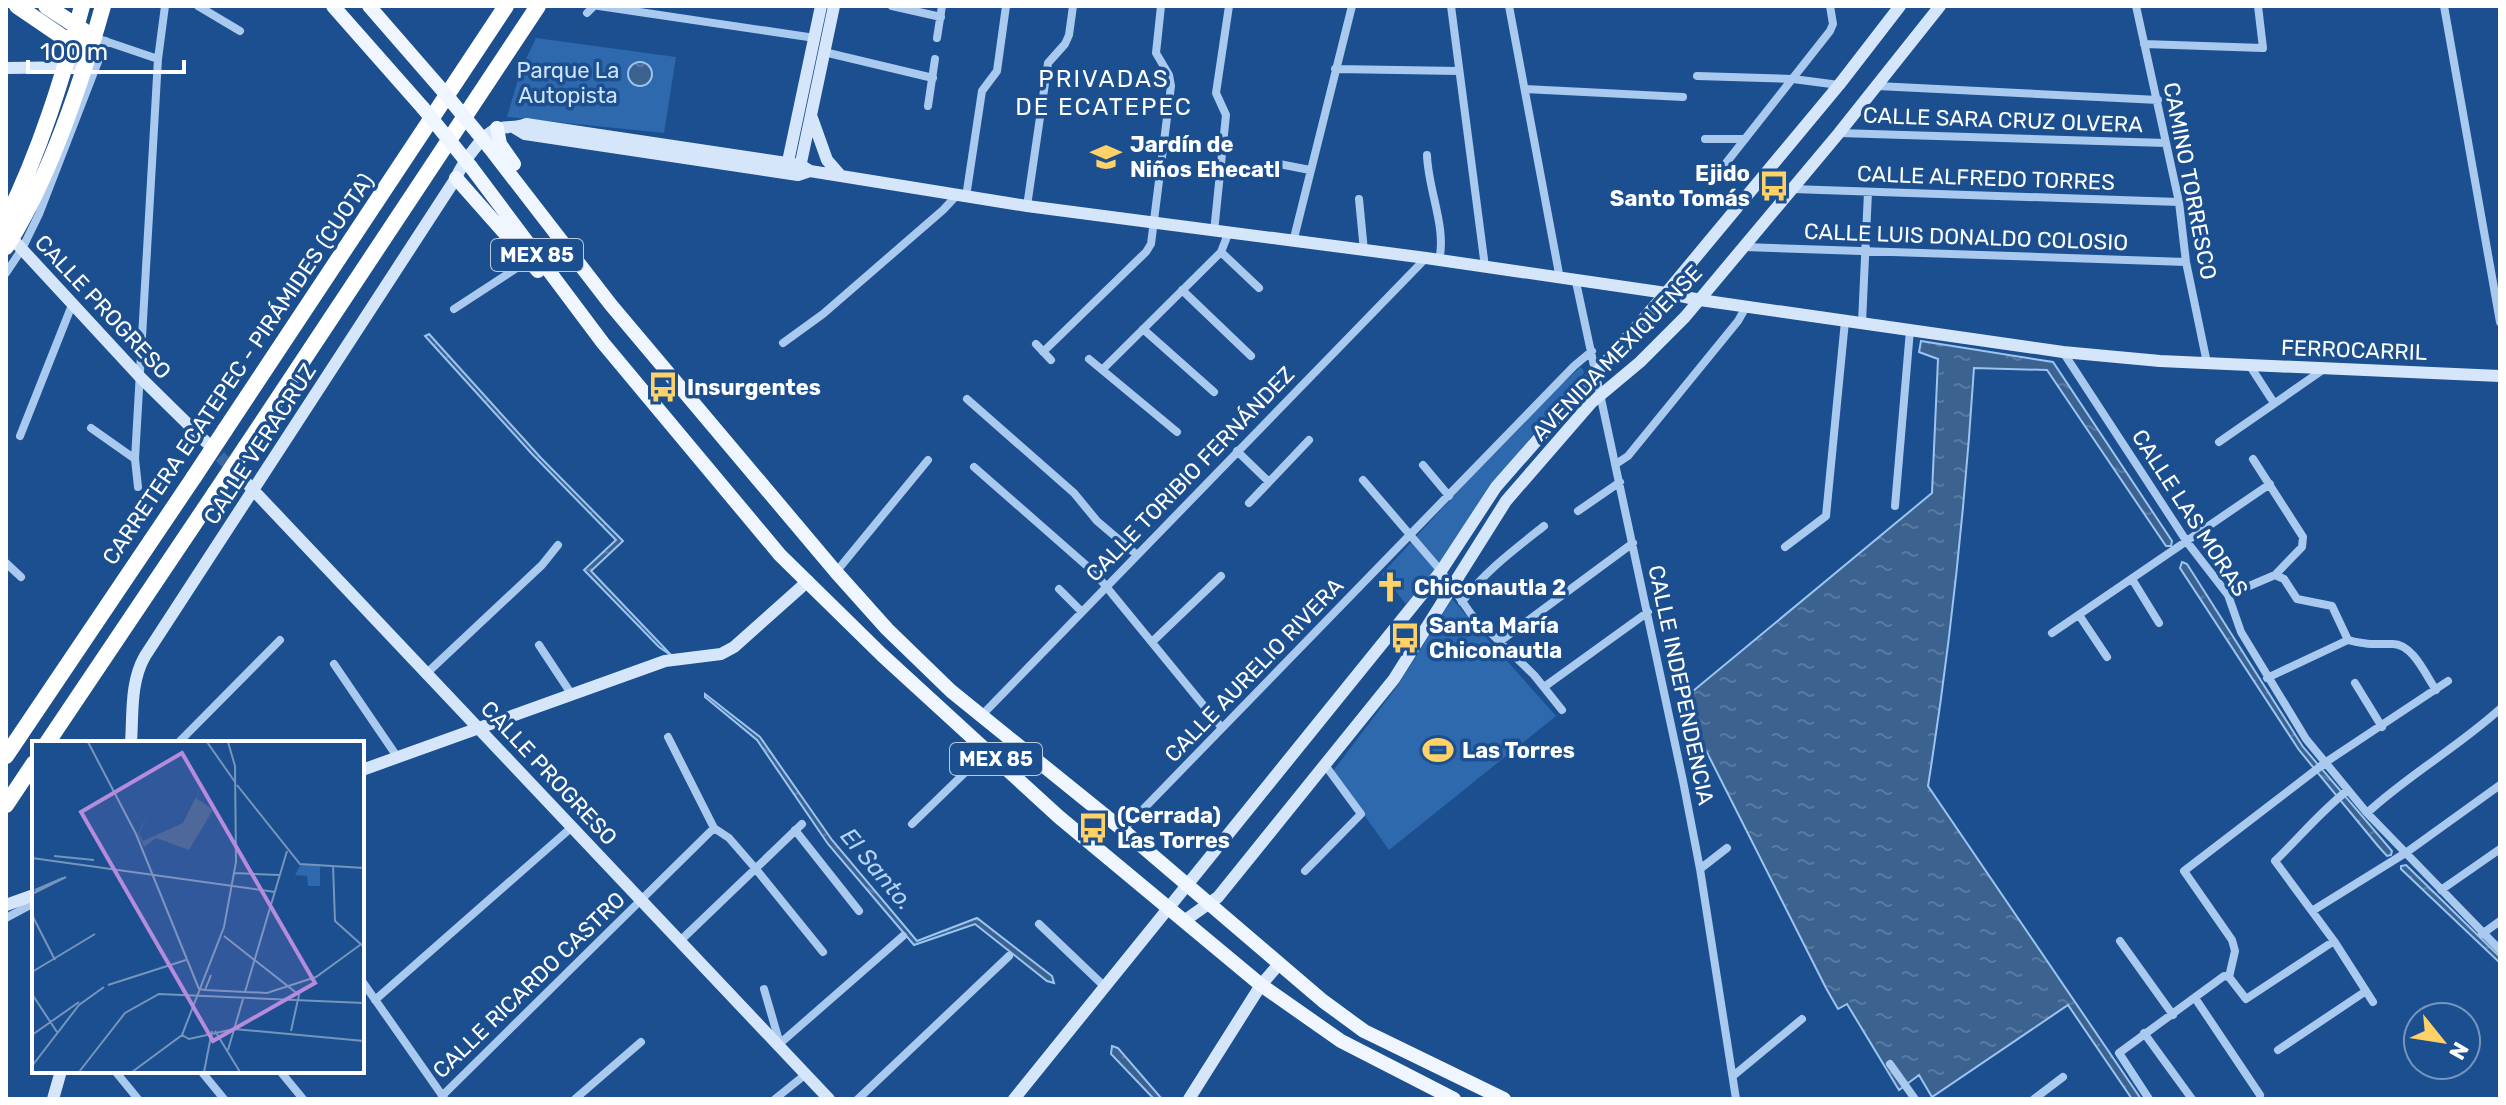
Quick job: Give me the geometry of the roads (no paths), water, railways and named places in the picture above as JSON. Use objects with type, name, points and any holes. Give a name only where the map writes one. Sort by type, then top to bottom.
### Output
[{"type":"highway","points":[[17,6],[45,26],[102,42]]},
{"type":"highway","points":[[46,6],[75,35]]},
{"type":"highway","points":[[6,220],[25,182],[67,67],[82,6]]},
{"type":"highway","points":[[11,241],[45,169],[85,67],[102,42],[103,6]]},
{"type":"highway","name":"CARRETERA ECATEPEC - PIRÁMIDES (CUOTA)","points":[[6,756],[506,6]]},
{"type":"highway","points":[[48,741],[538,6]]},
{"type":"highway","points":[[6,805],[32,766]]},
{"type":"main road","name":"MEX 85","points":[[333,6],[423,108],[603,343],[780,555],[882,655],[1059,817],[1261,985],[1341,1041],[1454,1099]]},
{"type":"main road","name":"MEX 85","points":[[369,6],[489,147],[611,305],[887,629],[981,716],[1364,1031],[1504,1099]]},
{"type":"main road","points":[[797,170],[821,6]]},
{"type":"main road","points":[[797,170],[834,6]]},
{"type":"main road","name":"AVENIDA MEXIQUENSE","points":[[1014,1099],[1441,571],[1496,487],[1666,293],[1839,85],[1900,6]]},
{"type":"main road","name":"AVENIDA MEXIQUENSE","points":[[1184,921],[1218,897],[1394,679],[1506,501],[1601,393],[1640,362],[1700,300],[1940,6]]},
{"type":"main road","points":[[6,68],[85,67]]},
{"type":"main road","points":[[811,115],[827,160],[840,175]]},
{"type":"main road","name":"FERROCARRIL","points":[[497,128],[515,128],[526,124],[1027,206],[1426,258],[2063,352],[2250,366],[2500,376]]},
{"type":"main road","points":[[497,128],[506,154],[601,276],[611,305]]},
{"type":"main road","name":"CALLE VERACRUZ","points":[[131,741],[138,668],[461,166],[487,134],[497,128]]},
{"type":"main road","points":[[456,178],[583,326],[603,343]]},
{"type":"main road","name":"CALLE PROGRESO","points":[[11,241],[206,442]]},
{"type":"main road","name":"CALLE PROGRESO","points":[[239,475],[829,1099]]},
{"type":"main road","points":[[364,769],[665,661],[721,654],[734,647],[808,581]]},
{"type":"main road","points":[[6,905],[32,896]]},
{"type":"main road","points":[[1189,1099],[1261,985],[1279,964]]},
{"type":"main road","points":[[53,1099],[60,1073]]},
{"type":"street","points":[[138,487],[135,459],[158,59],[165,6]]},
{"type":"street","points":[[198,6],[240,31]]},
{"type":"street","points":[[892,6],[941,17]]},
{"type":"street","points":[[937,38],[942,6]]},
{"type":"street","points":[[783,343],[823,314],[961,196],[982,91],[997,71],[1006,6]]},
{"type":"street","points":[[1027,206],[1048,63],[1069,35],[1073,6]]},
{"type":"street","points":[[1051,360],[1040,348],[1146,252],[1151,244],[1171,86],[1169,75],[1156,53],[1161,6]]},
{"type":"street","points":[[1214,232],[1226,115],[1216,93],[1229,6]]},
{"type":"street","points":[[1293,242],[1352,6]]},
{"type":"street","points":[[1451,6],[1485,267]]},
{"type":"street","points":[[1509,6],[1560,279]]},
{"type":"street","points":[[1726,163],[1830,31],[1833,24],[1830,6]]},
{"type":"street","name":"CAMINO TORRESCO","points":[[2136,6],[2179,202],[2186,262],[2207,363]]},
{"type":"street","points":[[2144,44],[2263,48],[2258,6]]},
{"type":"street","points":[[2444,6],[2500,322]]},
{"type":"street","points":[[594,8],[815,38]]},
{"type":"street","points":[[6,273],[11,241],[39,214],[102,42],[158,59]]},
{"type":"street","points":[[824,52],[933,78]]},
{"type":"street","points":[[928,106],[935,59]]},
{"type":"street","points":[[1335,69],[1459,71]]},
{"type":"street","points":[[1697,76],[1793,79],[1839,85]]},
{"type":"street","points":[[1877,86],[2158,100]]},
{"type":"street","points":[[1525,89],[1683,97]]},
{"type":"street","name":"CALLE SARA CRUZ OLVERA","points":[[1839,133],[2166,143]]},
{"type":"street","points":[[1705,139],[1745,139]]},
{"type":"street","points":[[1427,155],[1430,191],[1441,233],[1439,260]]},
{"type":"street","points":[[1274,163],[1310,170]]},
{"type":"street","name":"CALLE ALFREDO TORRES","points":[[1792,189],[2179,202]]},
{"type":"street","points":[[1862,323],[1868,192]]},
{"type":"street","points":[[1359,199],[1364,251]]},
{"type":"street","points":[[1102,370],[1221,252],[1228,234]]},
{"type":"street","name":"CALLE LUIS DONALDO COLOSIO","points":[[1744,247],[2186,262]]},
{"type":"street","points":[[1221,252],[1259,288]]},
{"type":"street","name":"CALLE TORIBIO FERNÁNDEZ","points":[[981,716],[1426,258]]},
{"type":"street","points":[[454,309],[529,260]]},
{"type":"street","name":"CALLE INDEPENDENCIA","points":[[1576,282],[1700,869],[1736,1099]]},
{"type":"street","points":[[1182,290],[1251,356]]},
{"type":"street","points":[[20,436],[72,305]]},
{"type":"street","points":[[1616,464],[1628,456],[1738,321],[1746,307]]},
{"type":"street","points":[[1785,547],[1823,519],[1828,510],[1845,321]]},
{"type":"street","points":[[1143,329],[1214,392]]},
{"type":"street","points":[[1895,506],[1910,330]]},
{"type":"street","name":"CALLE AURELIO RIVERA","points":[[1123,830],[1592,351]]},
{"type":"street","name":"CALLE LAS MORAS","points":[[2063,352],[2187,542],[2228,595],[2241,632],[2306,739],[2367,813],[2500,950]]},
{"type":"street","points":[[1089,359],[1177,432]]},
{"type":"street","points":[[2250,366],[2274,403]]},
{"type":"street","points":[[2219,442],[2324,369]]},
{"type":"street","points":[[967,399],[1074,493],[1097,521],[1137,555]]},
{"type":"street","points":[[91,428],[135,459]]},
{"type":"street","points":[[1249,503],[1309,440]]},
{"type":"street","points":[[1237,451],[1269,482]]},
{"type":"street","points":[[2228,595],[2275,575],[2304,542],[2253,459]]},
{"type":"street","points":[[836,572],[928,460]]},
{"type":"street","points":[[1423,465],[1449,496]]},
{"type":"street","points":[[974,467],[1095,573],[1222,728]]},
{"type":"street","points":[[1363,480],[1441,571],[1462,602],[1544,687],[1562,710]]},
{"type":"street","points":[[1578,511],[1620,482]]},
{"type":"street","points":[[2052,633],[2270,484]]},
{"type":"street","points":[[1462,602],[1506,556],[1544,526]]},
{"type":"street","points":[[1499,642],[1633,543]]},
{"type":"street","points":[[428,672],[542,565],[558,545]]},
{"type":"street","points":[[6,563],[21,577]]},
{"type":"street","points":[[2275,575],[2284,579],[2297,599],[2332,606],[2348,640]]},
{"type":"street","points":[[1152,642],[1221,576]]},
{"type":"street","points":[[2132,579],[2159,623]]},
{"type":"street","points":[[1059,589],[1082,612]]},
{"type":"street","points":[[1544,687],[1648,612]]},
{"type":"street","points":[[2079,615],[2107,657]]},
{"type":"street","points":[[180,741],[280,640]]},
{"type":"street","points":[[2267,678],[2348,640],[2360,644],[2403,646],[2412,654],[2436,690]]},
{"type":"street","points":[[539,645],[572,695]]},
{"type":"street","points":[[334,664],[398,758]]},
{"type":"street","points":[[2229,977],[2234,964],[2232,940],[2184,871],[2326,762],[2448,681]]},
{"type":"street","points":[[2355,683],[2382,727]]},
{"type":"street","points":[[2367,813],[2500,709]]},
{"type":"street","points":[[668,737],[714,828],[729,838],[823,952]]},
{"type":"street","points":[[912,824],[976,762],[985,748]]},
{"type":"street","points":[[1305,871],[1361,814],[1325,765]]},
{"type":"street","points":[[2312,911],[2407,852],[2500,785]]},
{"type":"street","points":[[2348,790],[2322,809],[2304,833],[2275,861],[2334,941],[2373,1002]]},
{"type":"street","points":[[375,1000],[572,827]]},
{"type":"street","points":[[680,941],[798,827],[859,911]]},
{"type":"street","name":"CALLE RICARDO CASTRO","points":[[443,1097],[714,828]]},
{"type":"street","points":[[1700,869],[1727,848]]},
{"type":"street","points":[[2441,890],[2496,852],[2500,862]]},
{"type":"street","points":[[6,918],[32,904]]},
{"type":"street","points":[[2482,934],[2500,921]]},
{"type":"street","points":[[1039,924],[1105,987]]},
{"type":"street","points":[[764,989],[778,1045],[903,936]]},
{"type":"street","points":[[2120,941],[2173,1015]]},
{"type":"street","points":[[2149,1099],[2119,1053],[2224,976],[2229,977],[2246,999],[2334,941]]},
{"type":"street","points":[[858,1099],[1009,956]]},
{"type":"street","points":[[364,984],[443,1097]]},
{"type":"street","points":[[2278,1050],[2366,991]]},
{"type":"street","points":[[2195,998],[2260,1095]]},
{"type":"street","points":[[1733,1076],[1802,1019]]},
{"type":"street","points":[[2144,1033],[2192,1099]]},
{"type":"street","points":[[575,1099],[641,1042]]},
{"type":"street","points":[[1890,1064],[1915,1099]]},
{"type":"street","points":[[117,1073],[138,1099]]},
{"type":"street","points":[[203,1073],[224,1099]]},
{"type":"street","points":[[282,1073],[303,1099]]},
{"type":"street","points":[[775,1099],[806,1074]]},
{"type":"street","points":[[2034,1099],[2063,1077]]},
{"type":"water","points":[[640,62],[649,65],[652,74],[649,83],[640,86],[631,83],[628,74],[631,65]]},
{"type":"water","points":[[429,334],[541,458],[623,541],[591,571],[672,656],[659,647],[584,570],[616,540],[532,454],[425,336]]},
{"type":"water","points":[[1921,341],[2053,362],[2172,541],[2171,546],[2166,546],[2047,370],[1974,368],[1956,577],[1928,786],[2141,1099],[2132,1099],[2068,1005],[1932,1097],[1919,1075],[1899,1090],[1847,1004],[1838,1009],[1826,988],[1681,701],[1932,493],[1938,359],[1919,352]]},
{"type":"water","points":[[2182,562],[2187,564],[2303,747],[2392,851],[2391,855],[2387,856],[2378,846],[2299,750],[2180,568]]},
{"type":"water","points":[[705,694],[760,737],[832,840],[917,941],[977,918],[1052,976],[1054,983],[1047,981],[975,924],[914,945],[828,844],[757,740]]},
{"type":"water","points":[[2406,865],[2500,957],[2500,963],[2401,869]]},
{"type":"water","points":[[1112,1046],[1118,1048],[1162,1099],[1154,1099],[1111,1054]]},
{"type":"tunnel","points":[[207,444],[237,473]]},
{"type":"place","name":"Jardín de Niños Ehecatl","points":[[1106,157]]},
{"type":"place","name":"Ejido Santo Tomás","points":[[1774,186]]},
{"type":"place","name":"Insurgentes","points":[[663,387]]},
{"type":"place","name":"Chiconautla 2","points":[[1390,587]]},
{"type":"place","name":"Santa María Chiconautla","points":[[1405,638]]},
{"type":"place","name":"Las Torres","points":[[1438,750]]},
{"type":"place","name":"(Cerrada) Las Torres","points":[[1093,828]]},
{"type":"district","name":"PRIVADAS DE ECATEPEC","points":[[1104,93]]},
{"type":"park label","name":"Parque La Autopista","points":[[568,82]]},
{"type":"water label","name":"El Santo.","points":[[877,869]]}]
